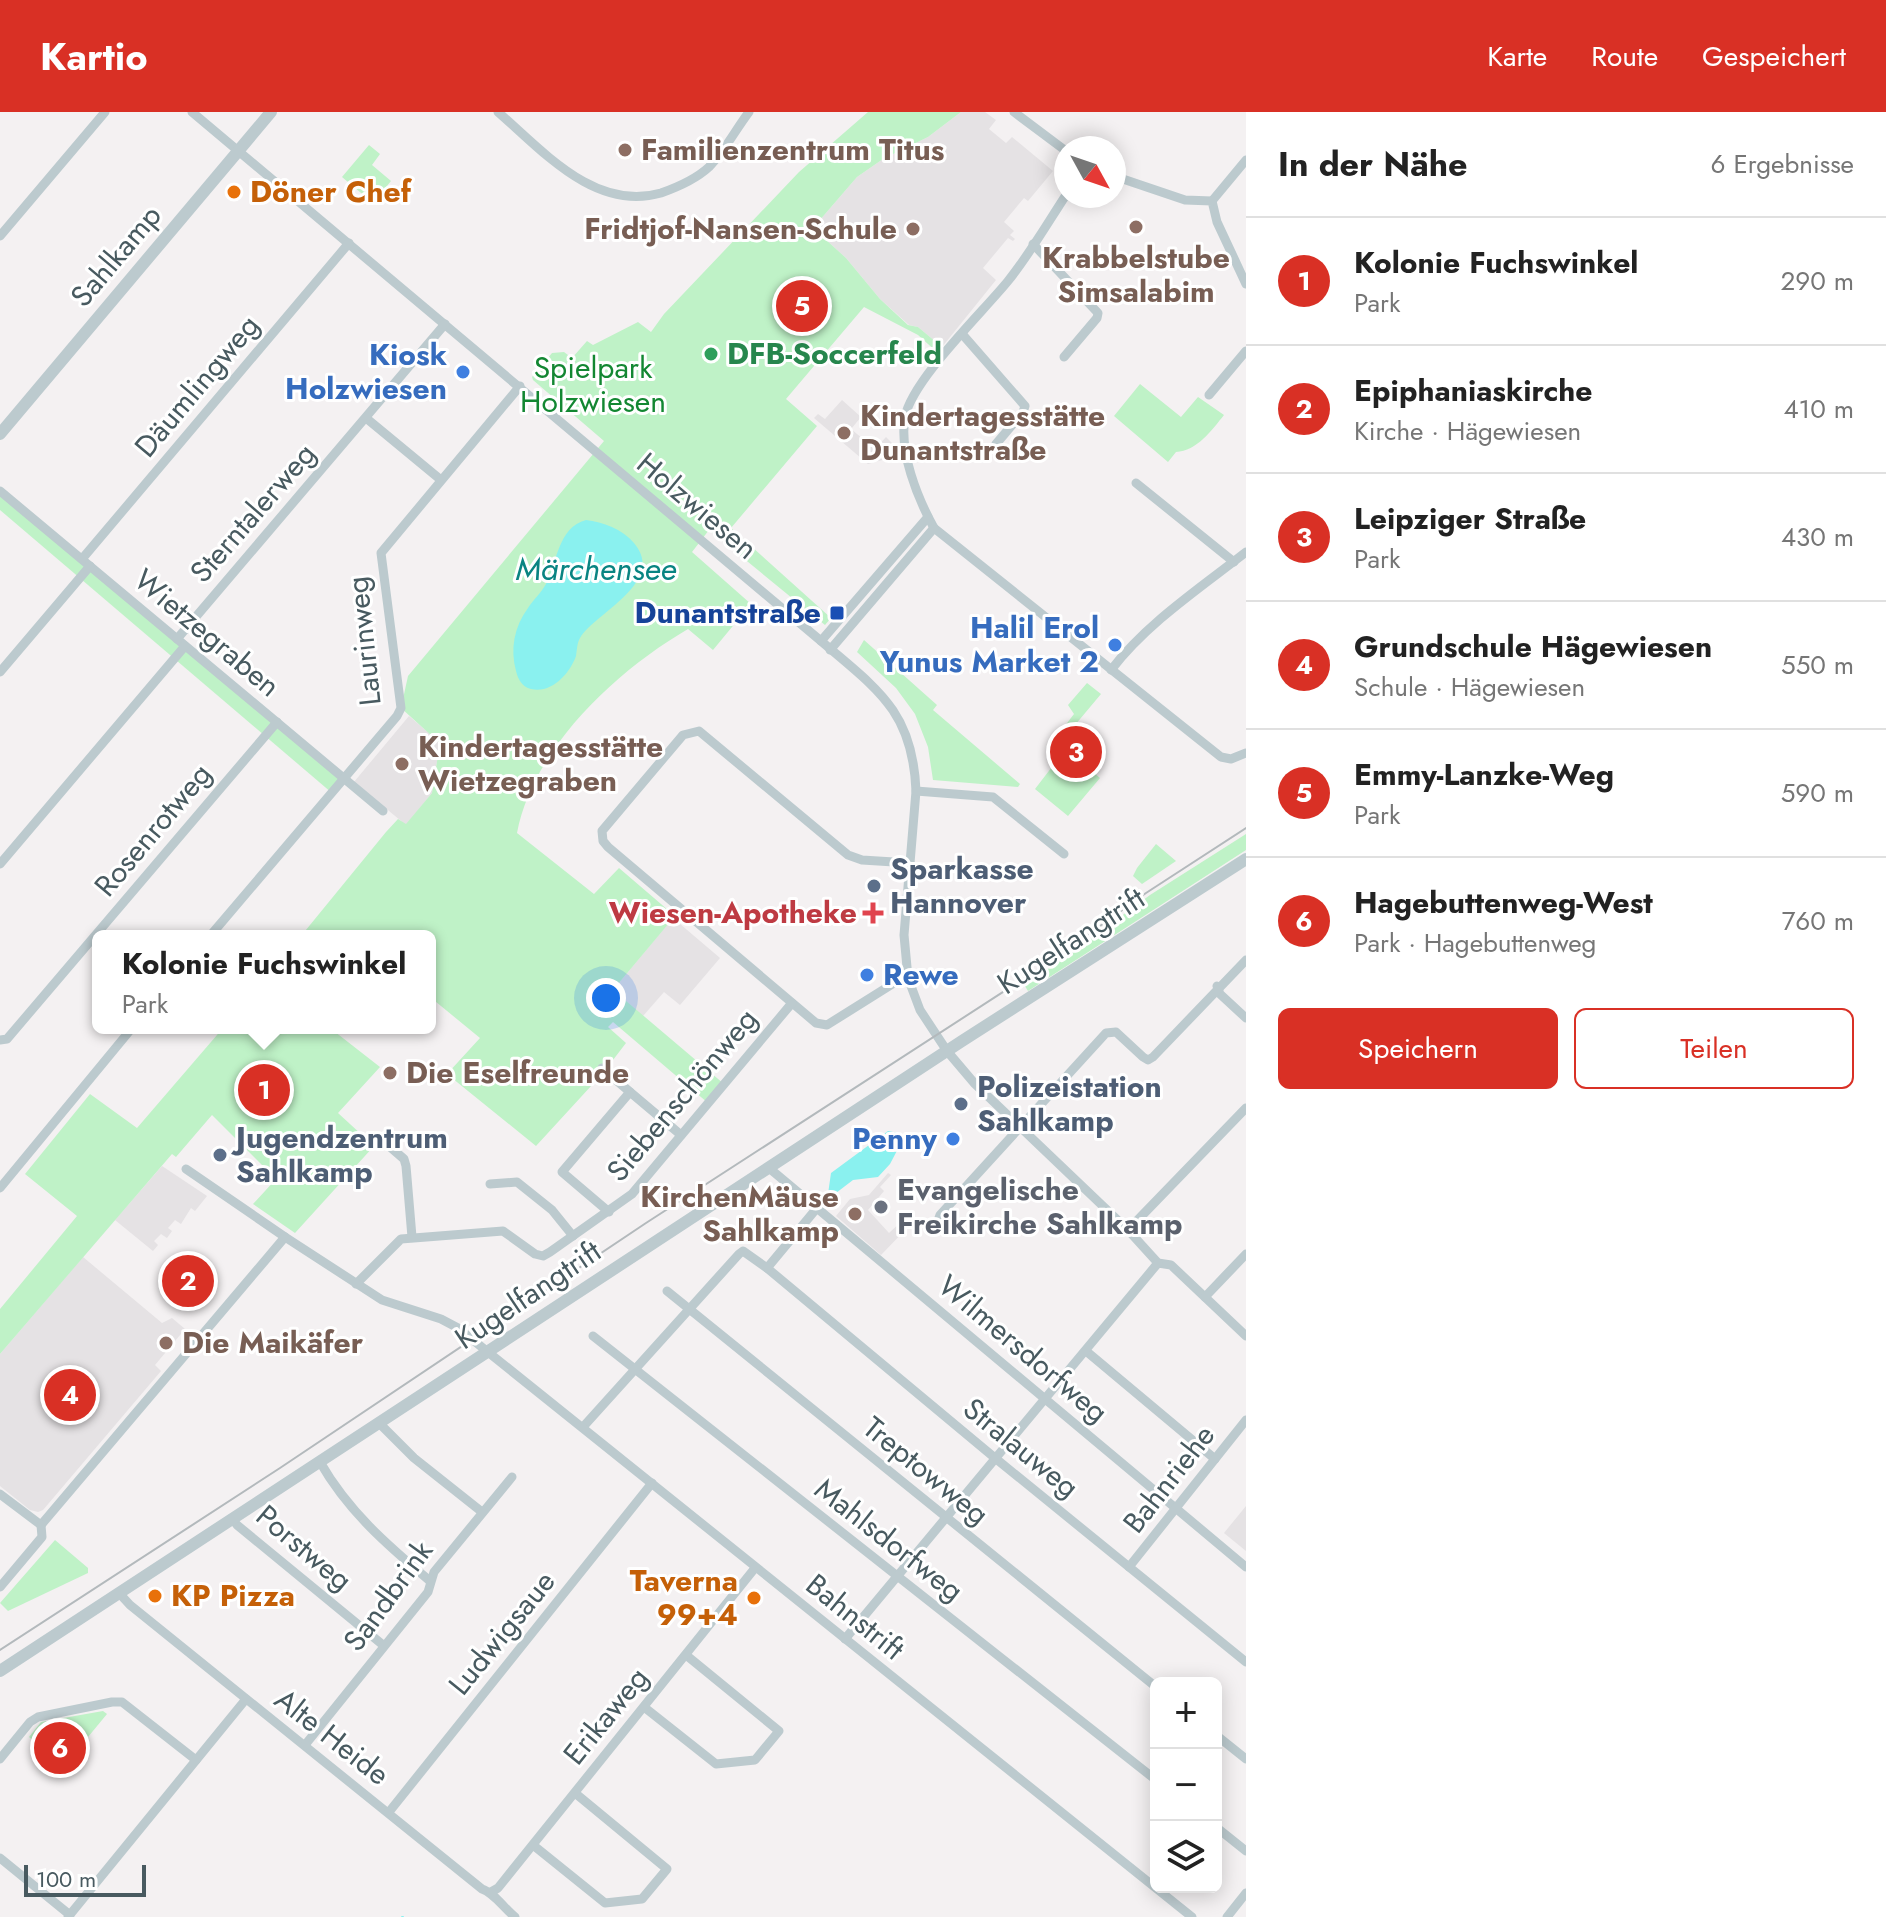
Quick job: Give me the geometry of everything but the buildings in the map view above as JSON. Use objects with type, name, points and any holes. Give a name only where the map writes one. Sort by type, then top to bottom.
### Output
[{"type":"street","points":[[0,236],[105,112]]},
{"type":"street","name":"Holzwiesen","points":[[192,112],[880,693],[899,718],[913,755],[916,791],[904,935],[908,978],[920,1010],[947,1051],[975,1084],[1128,1230],[1158,1263],[1171,1265],[1246,1336]]},
{"type":"street","name":"Sahlkamp","points":[[0,434],[271,112]]},
{"type":"street","points":[[498,112],[580,181],[606,192],[641,199],[682,186],[709,167],[749,112]]},
{"type":"street","points":[[1014,112],[1054,142]]},
{"type":"street","points":[[1212,201],[1246,160]]},
{"type":"street","points":[[1126,180],[1185,200],[1212,201]]},
{"type":"street","points":[[1212,201],[1217,222],[1246,284]]},
{"type":"street","points":[[1057,208],[1017,269],[918,385],[904,419],[906,455],[934,528],[1221,757],[1231,759],[1246,753]]},
{"type":"street","name":"Däumlingweg","points":[[0,672],[349,243]]},
{"type":"street","points":[[1033,244],[1098,313],[1064,357]]},
{"type":"street","name":"Sterntalerweg","points":[[177,639],[445,324]]},
{"type":"street","points":[[963,335],[1025,406],[996,444]]},
{"type":"street","points":[[1209,395],[1246,351]]},
{"type":"street","name":"Laurinweg","points":[[215,930],[397,716],[401,708],[381,553],[383,547],[520,386]]},
{"type":"street","points":[[366,418],[441,480]]},
{"type":"street","points":[[1136,483],[1234,562]]},
{"type":"street","name":"Wietzegraben","points":[[0,491],[383,811]]},
{"type":"street","points":[[821,641],[928,517]]},
{"type":"street","points":[[830,650],[934,528]]},
{"type":"street","points":[[1111,670],[1124,653],[1153,627],[1246,552]]},
{"type":"street","points":[[0,864],[185,646]]},
{"type":"street","name":"Rosenrotweg","points":[[97,930],[277,722]]},
{"type":"street","points":[[908,978],[894,983],[827,1025],[816,1023],[608,847],[603,841],[602,831],[683,735],[699,731],[848,855],[862,860],[910,863]]},
{"type":"street","points":[[916,791],[993,797],[1064,854]]},
{"type":"street","name":"Kugelfangtrift","points":[[0,1671],[1246,859]]},
{"type":"street","name":"Rosenrotweg","points":[[1,1041],[92,936]]},
{"type":"street","points":[[935,1229],[940,1215],[1106,1033],[1111,1030],[1116,1032],[1148,1060],[1246,960]]},
{"type":"street","points":[[1218,988],[1246,1018]]},
{"type":"street","name":"Siebenschönweg","points":[[356,1284],[394,1243],[412,1237],[503,1231],[535,1254],[543,1256],[632,1194],[792,1003]]},
{"type":"street","points":[[0,1188],[127,1034]]},
{"type":"street","points":[[602,1068],[681,1135]]},
{"type":"street","points":[[609,1212],[562,1172],[630,1092]]},
{"type":"street","points":[[1128,1230],[1246,1108]]},
{"type":"street","points":[[381,1139],[404,1159],[412,1237]]},
{"type":"street","name":"Wilmersdorfweg","points":[[769,1168],[1246,1567]]},
{"type":"street","name":"Bahnstrift","points":[[186,1169],[382,1300],[451,1323],[1192,1917]]},
{"type":"street","points":[[490,1184],[517,1182],[552,1210],[573,1236]]},
{"type":"street","points":[[583,1427],[743,1251],[767,1268],[816,1209]]},
{"type":"street","points":[[0,1587],[42,1537],[41,1525],[285,1237]]},
{"type":"street","points":[[1205,1297],[1246,1254]]},
{"type":"street","points":[[845,1639],[1158,1263]]},
{"type":"street","name":"Stralauweg","points":[[767,1268],[1246,1662]]},
{"type":"street","name":"Treptowweg","points":[[667,1291],[1150,1682]]},
{"type":"street","name":"Mahlsdorfweg","points":[[593,1336],[1150,1775]]},
{"type":"street","points":[[1086,1351],[1215,1459]]},
{"type":"street","name":"Bahnriehe","points":[[1129,1567],[1246,1420]]},
{"type":"street","points":[[380,1424],[414,1458],[482,1512]]},
{"type":"street","points":[[320,1462],[336,1490],[369,1528],[430,1581]]},
{"type":"street","name":"Sandbrink","points":[[305,1745],[428,1592],[434,1572],[512,1477]]},
{"type":"street","name":"Ludwigsaue","points":[[389,1812],[652,1483]]},
{"type":"street","points":[[0,1494],[41,1525]]},
{"type":"street","name":"Porstweg","points":[[232,1518],[383,1645]]},
{"type":"street","name":"Erikaweg","points":[[491,1892],[498,1888],[755,1568]]},
{"type":"street","name":"Alte Heide","points":[[119,1593],[482,1889],[491,1892],[497,1903],[515,1917]]},
{"type":"street","points":[[644,1707],[716,1764],[755,1760],[779,1731],[686,1655]]},
{"type":"street","points":[[0,1858],[69,1916],[246,1699]]},
{"type":"street","points":[[0,1759],[30,1722],[38,1717],[122,1702],[196,1760]]},
{"type":"street","points":[[1222,1740],[1246,1759]]},
{"type":"street","points":[[533,1845],[605,1903],[642,1899],[659,1879],[667,1869],[575,1793]]},
{"type":"street","points":[[1222,1832],[1246,1851]]},
{"type":"street","points":[[1227,1917],[1246,1893]]},
{"type":"shaded area","name":"Fridtjof-Nansen-Schule","points":[[961,112],[985,112],[996,120],[989,129],[1006,143],[1012,137],[1053,171],[1028,201],[1024,198],[1004,222],[1014,231],[1010,235],[1015,239],[1008,238],[983,268],[996,280],[942,347],[918,327],[909,325],[880,299],[846,258],[813,228],[857,177],[883,159],[928,137]]},
{"type":"shaded area","name":"Kindertagesstätte Dunantstraße","points":[[842,400],[861,417],[851,429],[875,449],[886,437],[892,443],[893,457],[868,464],[814,418],[818,414],[825,419]]},
{"type":"shaded area","name":"Kindertagesstätte Wietzegraben","points":[[409,716],[445,747],[438,755],[432,793],[406,825],[354,782]]},
{"type":"shaded area","points":[[673,918],[720,958],[680,1005],[664,992],[643,1016],[619,995],[618,984]]},
{"type":"shaded area","points":[[162,1166],[207,1196],[195,1211],[191,1208],[181,1224],[175,1220],[168,1228],[172,1231],[167,1238],[161,1234],[154,1241],[158,1245],[153,1251],[115,1220]]},
{"type":"shaded area","name":"KirchenMäuse Sahlkamp","points":[[888,1173],[891,1175],[880,1187],[884,1191],[868,1210],[889,1233],[901,1222],[907,1228],[881,1255],[836,1216],[850,1199],[869,1195]]},
{"type":"shaded area","points":[[83,1257],[162,1323],[172,1318],[185,1329],[155,1365],[161,1371],[43,1510],[38,1512],[30,1510],[0,1486],[0,1354]]},
{"type":"shaded area","points":[[1246,1506],[1246,1551],[1224,1533]]},
{"type":"green space","name":"Spielpark Holzwiesen","points":[[868,112],[961,112],[928,137],[883,159],[857,177],[813,228],[846,258],[880,299],[908,325],[918,327],[942,347],[938,353],[918,335],[864,307],[786,399],[817,426],[731,528],[831,618],[825,625],[709,530],[692,552],[751,604],[713,650],[688,629],[633,667],[582,715],[540,771],[517,833],[594,894],[619,868],[675,916],[618,984],[619,995],[724,1084],[708,1103],[613,1022],[608,1027],[626,1043],[603,1073],[536,1146],[447,1074],[480,1038],[436,1002],[436,930],[306,930],[386,832],[398,819],[406,824],[432,793],[438,755],[444,747],[401,708],[408,676],[604,441],[532,377],[552,353],[564,352],[572,358],[587,341],[593,345],[638,322],[651,332],[664,314],[799,172]]},
{"type":"green space","points":[[369,145],[380,154],[372,165],[391,181],[373,203],[342,177]]},
{"type":"green space","points":[[1140,384],[1181,417],[1198,397],[1224,415],[1203,439],[1191,448],[1176,452],[1168,462],[1114,416]]},
{"type":"green space","points":[[0,491],[344,779],[332,793],[0,510]]},
{"type":"green space","points":[[864,640],[937,705],[933,710],[1020,784],[1018,787],[933,780],[928,747],[915,714],[896,688],[857,652]]},
{"type":"green space","points":[[1087,683],[1101,694],[1075,725],[1097,743],[1081,762],[1100,778],[1068,816],[1035,789],[1075,737],[1064,727],[1074,714],[1068,705]]},
{"type":"green space","points":[[1246,834],[1246,850],[1028,991],[1023,983],[1071,953],[1150,895]]},
{"type":"green space","points":[[1156,844],[1176,861],[1142,884],[1133,876]]},
{"type":"green space","points":[[218,1034],[338,1034],[380,1067],[338,1113],[374,1146],[295,1233],[253,1204],[276,1179],[212,1115],[176,1157],[172,1154],[0,1354],[0,1309],[77,1216],[25,1174],[90,1094],[137,1128]]},
{"type":"green space","points":[[55,1540],[88,1568],[88,1573],[8,1611],[0,1603]]},
{"type":"green space","points":[[103,1711],[107,1714],[64,1766],[29,1737],[41,1722]]},
{"type":"water","name":"Märchensee","points":[[586,520],[612,527],[629,538],[642,557],[642,571],[625,596],[580,638],[576,656],[565,675],[546,688],[528,688],[519,680],[514,663],[516,630],[546,584],[569,530]]},
{"type":"water","points":[[888,1131],[898,1133],[901,1143],[890,1164],[878,1177],[853,1180],[836,1193],[828,1194],[831,1173]]},
{"type":"tram line","points":[[0,1650],[280,1468],[646,1223],[1054,959],[1146,893],[1246,828]]},
{"type":"place","name":"Familienzentrum Titus","points":[[625,150]]},
{"type":"place","name":"Döner Chef","points":[[234,192]]},
{"type":"place","name":"Krabbelstube Simsalabim","points":[[1136,227]]},
{"type":"place","name":"Fridtjof-Nansen-Schule","points":[[913,229]]},
{"type":"place","name":"Emmy-Lanzke-Weg","points":[[802,306]]},
{"type":"place","name":"DFB-Soccerfeld","points":[[711,354]]},
{"type":"place","name":"Kiosk Holzwiesen","points":[[463,372]]},
{"type":"place","name":"Kindertagesstätte Dunantstraße","points":[[844,433]]},
{"type":"place","name":"Dunantstraße","points":[[837,613]]},
{"type":"place","name":"Halil Erol Yunus Market 2","points":[[1115,645]]},
{"type":"place","name":"Leipziger Straße","points":[[1076,752]]},
{"type":"place","name":"Kindertagesstätte Wietzegraben","points":[[402,764]]},
{"type":"place","name":"Sparkasse Hannover","points":[[874,886]]},
{"type":"place","name":"Wiesen-Apotheke","points":[[873,913]]},
{"type":"place","name":"Rewe","points":[[867,975]]},
{"type":"place","name":"Die Eselfreunde","points":[[390,1073]]},
{"type":"place","name":"Kolonie Fuchswinkel","points":[[264,1090]]},
{"type":"place","name":"Polizeistation Sahlkamp","points":[[961,1104]]},
{"type":"place","name":"Penny","points":[[953,1139]]},
{"type":"place","name":"Jugendzentrum Sahlkamp","points":[[220,1155]]},
{"type":"place","name":"Evangelische Freikirche Sahlkamp","points":[[881,1207]]},
{"type":"place","name":"KirchenMäuse Sahlkamp","points":[[855,1214]]},
{"type":"place","name":"Epiphaniaskirche","points":[[188,1281]]},
{"type":"place","name":"Die Maikäfer","points":[[166,1343]]},
{"type":"place","name":"Grundschule Hägewiesen","points":[[70,1395]]},
{"type":"place","name":"KP Pizza","points":[[155,1596]]},
{"type":"place","name":"Taverna 99+4","points":[[754,1598]]},
{"type":"place","name":"Hagebuttenweg-West","points":[[60,1748]]}]
